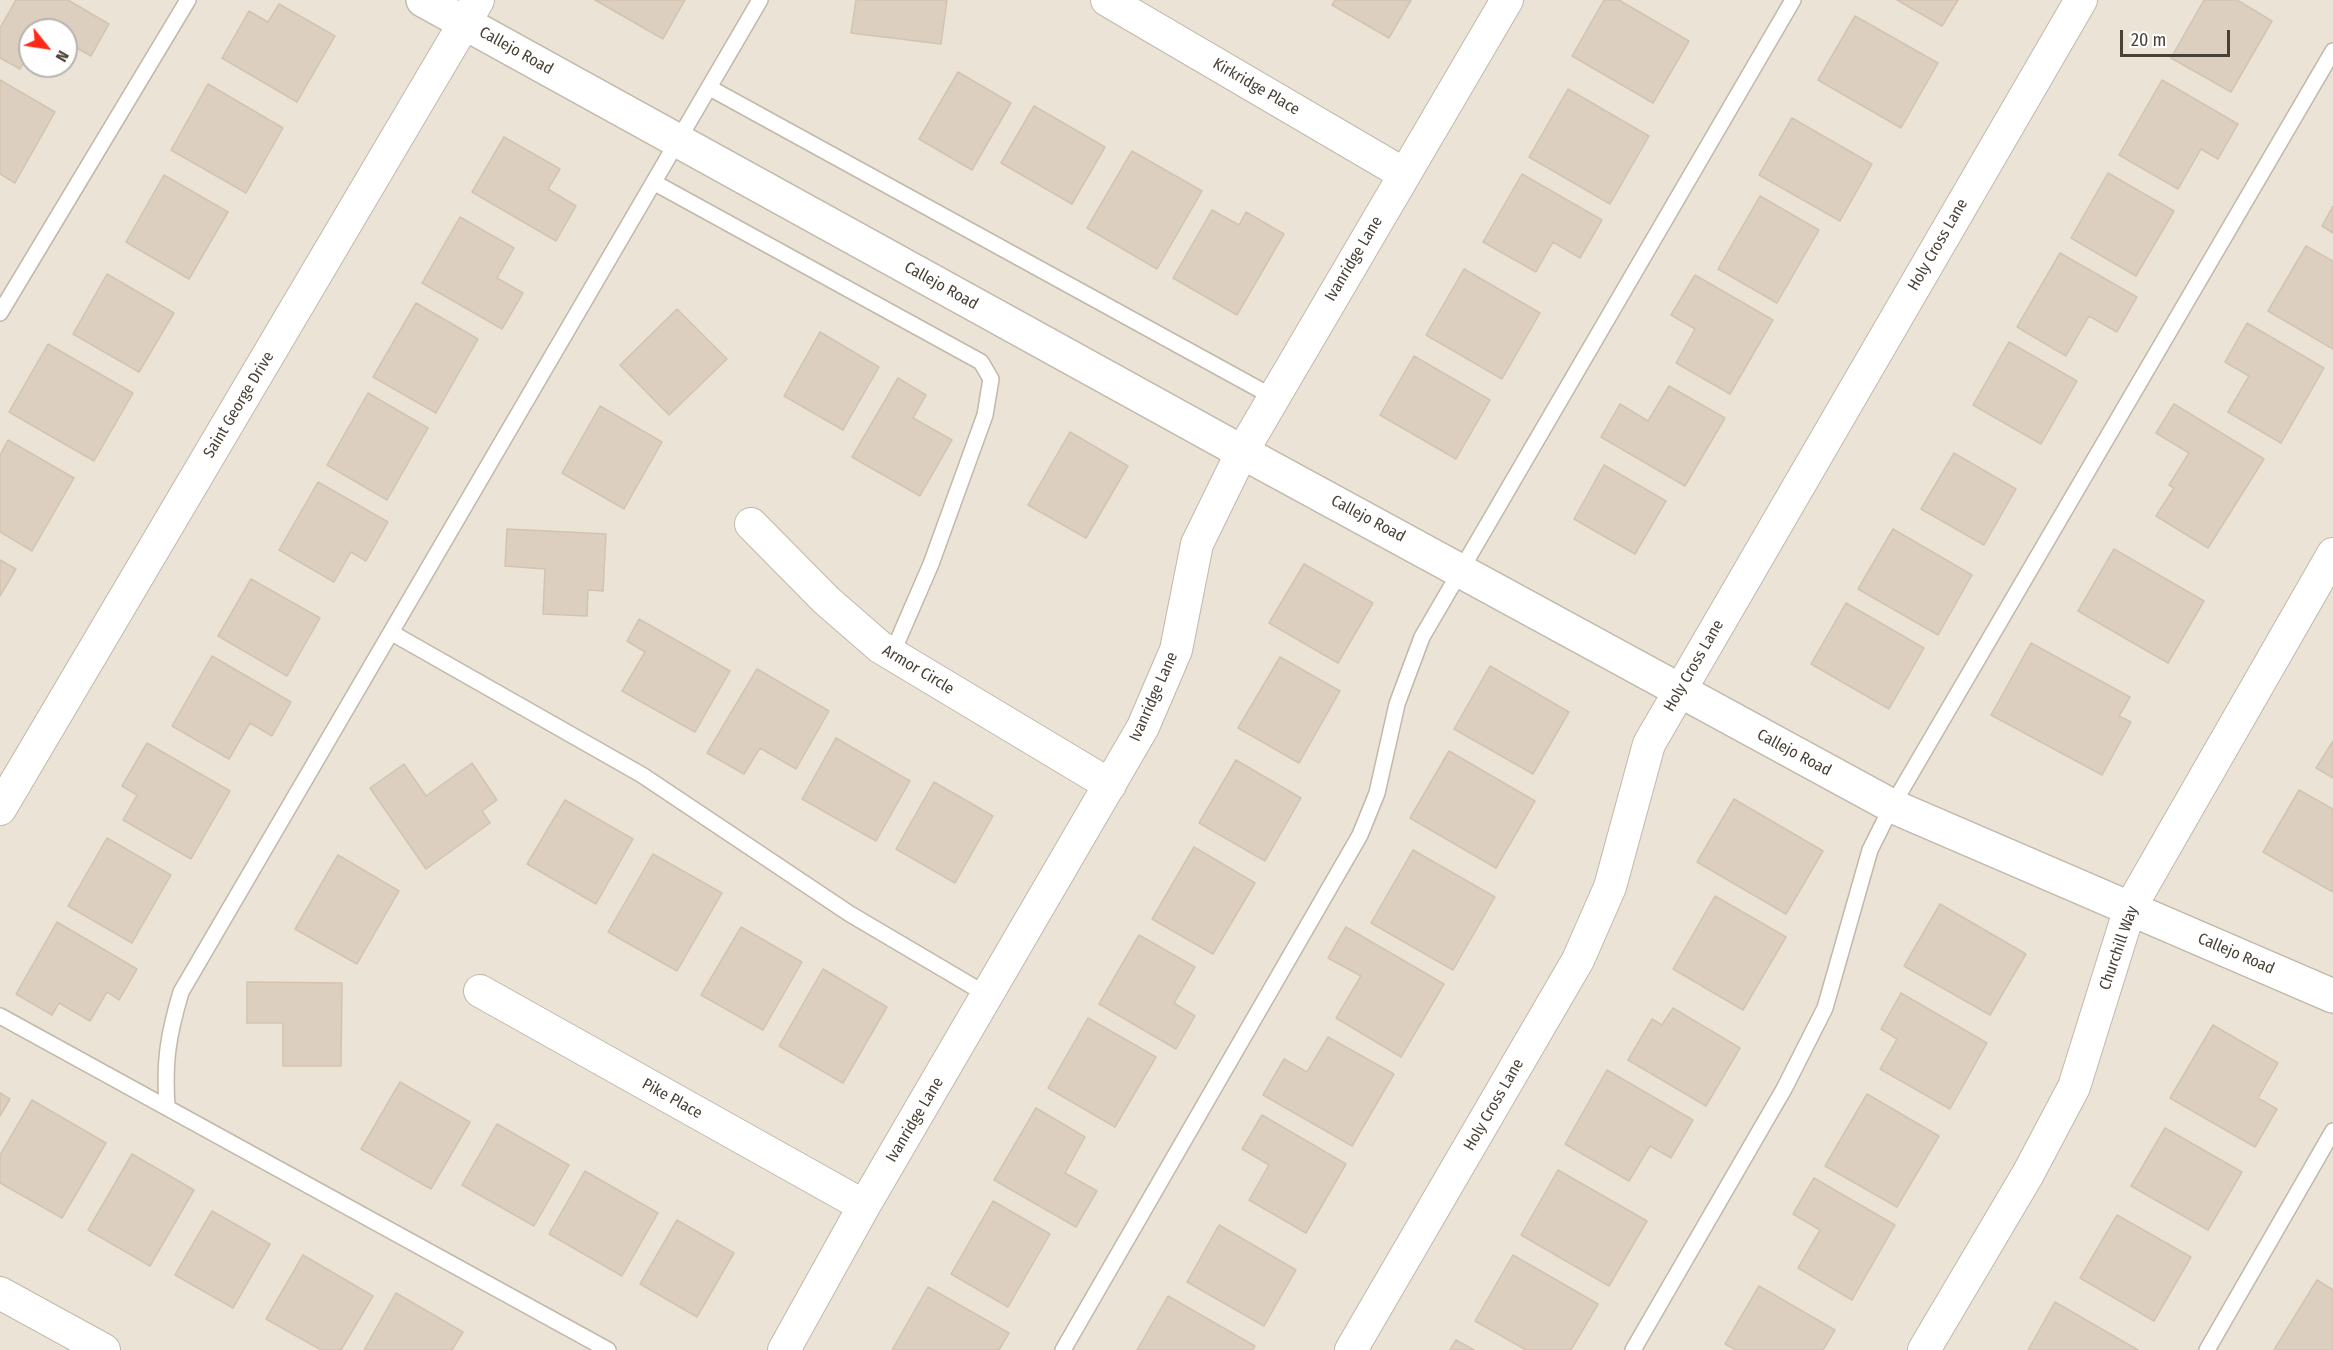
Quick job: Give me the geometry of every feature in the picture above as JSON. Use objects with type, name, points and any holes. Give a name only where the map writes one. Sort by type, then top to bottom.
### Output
[{"type":"street","name":"Callejo Road","points":[[423,0],[471,11],[680,141],[1242,452],[1462,569],[1679,691],[1892,806],[2333,996]]},
{"type":"street","name":"Kirkridge Place","points":[[1107,0],[1404,174]]},
{"type":"street","name":"Ivanridge Lane","points":[[784,1350],[864,1206],[989,996],[1143,727],[1176,650],[1197,543],[1242,452],[1507,0]]},
{"type":"street","name":"Holy Cross Lane","points":[[1351,1350],[1578,960],[1610,887],[1649,744],[2081,0]]},
{"type":"street","name":"Saint George Drive","points":[[0,809],[471,11]]},
{"type":"street","name":"Armor Circle","points":[[751,524],[826,600],[880,647],[1110,785]]},
{"type":"street","name":"Churchill Way","points":[[1924,1350],[2028,1174],[2074,1087],[2130,908],[2333,555]]},
{"type":"street","name":"Pike Place","points":[[480,991],[864,1206]]},
{"type":"street","points":[[0,1293],[104,1350]]},
{"type":"lane","points":[[0,313],[188,0]]},
{"type":"lane","points":[[167,1107],[165,1073],[168,1036],[182,992],[680,141],[760,0]]},
{"type":"lane","points":[[1063,1350],[1360,835],[1377,793],[1397,704],[1422,637],[1793,0]]},
{"type":"lane","points":[[1633,1350],[1784,1089],[1825,1008],[1870,850],[1892,806],[2333,51]]},
{"type":"lane","points":[[710,88],[1273,397]]},
{"type":"lane","points":[[655,183],[981,362],[991,379],[985,415],[931,564],[892,654]]},
{"type":"lane","points":[[392,633],[642,775],[850,914],[989,996]]},
{"type":"lane","points":[[0,1016],[608,1350]]},
{"type":"lane","points":[[2207,1350],[2333,1131]]},
{"type":"shaded area","points":[[0,0],[2333,0],[2333,1350],[0,1350]]},
{"type":"building","points":[[16,0],[68,0],[109,24],[91,56],[78,49],[78,18],[18,18],[18,68],[0,58],[0,28]]},
{"type":"building","points":[[595,0],[685,0],[663,39]]},
{"type":"building","points":[[856,0],[947,0],[941,44],[851,33]]},
{"type":"building","points":[[1335,0],[1411,0],[1389,38],[1332,5]]},
{"type":"building","points":[[1604,0],[1619,0],[1689,41],[1653,103],[1572,56]]},
{"type":"building","points":[[1897,0],[1958,0],[1942,26]]},
{"type":"building","points":[[2204,0],[2237,0],[2272,21],[2231,92],[2171,58]]},
{"type":"building","points":[[279,4],[335,36],[297,102],[222,58],[249,11],[268,22]]},
{"type":"building","points":[[1855,16],[1938,63],[1901,128],[1818,80]]},
{"type":"building","points":[[958,72],[1011,103],[972,170],[919,139]]},
{"type":"building","points":[[0,80],[55,112],[15,183],[0,174]]},
{"type":"building","points":[[2162,80],[2238,124],[2218,159],[2201,149],[2178,189],[2119,155]]},
{"type":"building","points":[[208,84],[283,128],[246,193],[171,150]]},
{"type":"building","points":[[1568,89],[1649,136],[1610,204],[1529,157]]},
{"type":"building","points":[[1034,106],[1105,147],[1072,204],[1001,163]]},
{"type":"building","points":[[1792,118],[1872,164],[1840,221],[1759,175]]},
{"type":"building","points":[[504,137],[560,169],[548,189],[576,206],[556,241],[472,192]]},
{"type":"building","points":[[1132,151],[1202,191],[1157,269],[1087,228]]},
{"type":"building","points":[[2108,173],[2174,211],[2136,276],[2071,238]]},
{"type":"building","points":[[1522,174],[1602,220],[1580,258],[1553,242],[1536,272],[1483,242]]},
{"type":"building","points":[[164,175],[228,212],[189,279],[126,242]]},
{"type":"building","points":[[1760,196],[1819,230],[1777,303],[1718,269]]},
{"type":"building","points":[[2333,206],[2333,233],[2322,226]]},
{"type":"building","points":[[1212,210],[1239,225],[1246,212],[1284,234],[1237,315],[1173,278]]},
{"type":"building","points":[[460,217],[514,248],[497,278],[523,293],[502,329],[422,283]]},
{"type":"building","points":[[2306,246],[2333,261],[2333,349],[2268,311]]},
{"type":"building","points":[[2060,253],[2137,297],[2117,332],[2089,316],[2066,356],[2017,327]]},
{"type":"building","points":[[1464,269],[1540,313],[1502,379],[1426,335]]},
{"type":"building","points":[[107,274],[174,313],[139,372],[73,334]]},
{"type":"building","points":[[1695,275],[1773,320],[1730,394],[1676,363],[1695,329],[1671,315]]},
{"type":"building","points":[[416,303],[478,339],[436,413],[373,377]]},
{"type":"building","points":[[677,309],[727,359],[669,415],[620,365]]},
{"type":"building","points":[[2247,323],[2324,368],[2281,443],[2228,412],[2249,376],[2225,362]]},
{"type":"building","points":[[820,332],[879,367],[843,430],[784,396]]},
{"type":"building","points":[[2009,342],[2077,381],[2041,444],[1973,405]]},
{"type":"building","points":[[48,344],[133,393],[94,461],[9,412]]},
{"type":"building","points":[[1414,356],[1490,400],[1456,459],[1380,415]]},
{"type":"building","points":[[898,378],[926,395],[913,418],[952,440],[920,496],[852,457]]},
{"type":"building","points":[[1669,386],[1725,418],[1685,486],[1601,437],[1620,404],[1648,421]]},
{"type":"building","points":[[368,393],[428,428],[387,500],[327,465]]},
{"type":"building","points":[[2174,404],[2264,459],[2208,548],[2156,516],[2174,488],[2169,485],[2189,453],[2156,433]]},
{"type":"building","points":[[600,406],[662,442],[624,509],[562,473]]},
{"type":"building","points":[[1070,432],[1128,466],[1086,538],[1028,505]]},
{"type":"building","points":[[8,440],[74,478],[32,551],[0,532],[0,455]]},
{"type":"building","points":[[1954,453],[2016,489],[1984,545],[1921,509]]},
{"type":"building","points":[[1604,465],[1666,501],[1635,554],[1574,519]]},
{"type":"building","points":[[318,482],[388,522],[366,561],[351,552],[334,582],[279,550]]},
{"type":"building","points":[[507,529],[606,534],[603,591],[588,590],[587,616],[543,614],[545,569],[505,566]]},
{"type":"building","points":[[1893,529],[1972,575],[1938,635],[1858,589]]},
{"type":"building","points":[[2114,549],[2204,601],[2168,663],[2078,611]]},
{"type":"building","points":[[0,560],[16,569],[0,596]]},
{"type":"building","points":[[1304,564],[1373,603],[1338,663],[1269,623]]},
{"type":"building","points":[[251,579],[320,618],[287,676],[218,636]]},
{"type":"building","points":[[1846,603],[1924,648],[1889,709],[1811,664]]},
{"type":"building","points":[[639,619],[730,671],[695,732],[622,691],[645,652],[627,641]]},
{"type":"building","points":[[2031,643],[2130,697],[2119,716],[2131,722],[2102,775],[1991,715]]},
{"type":"building","points":[[212,656],[291,702],[272,736],[250,723],[229,759],[172,726]]},
{"type":"building","points":[[1280,657],[1340,691],[1299,763],[1238,728]]},
{"type":"building","points":[[1490,666],[1569,712],[1533,774],[1454,729]]},
{"type":"building","points":[[757,669],[829,711],[796,769],[760,748],[744,774],[707,753]]},
{"type":"building","points":[[836,738],[910,781],[876,841],[802,799]]},
{"type":"building","points":[[2333,741],[2333,778],[2316,768]]},
{"type":"building","points":[[147,743],[230,791],[191,859],[123,820],[137,795],[122,786]]},
{"type":"building","points":[[1449,751],[1535,801],[1496,868],[1410,818]]},
{"type":"building","points":[[1236,760],[1301,798],[1265,861],[1199,823]]},
{"type":"building","points":[[472,763],[497,800],[482,811],[490,823],[426,869],[370,788],[404,764],[426,796]]},
{"type":"building","points":[[934,782],[993,816],[955,883],[896,849]]},
{"type":"building","points":[[2299,790],[2333,809],[2333,892],[2263,852]]},
{"type":"building","points":[[1734,799],[1823,851],[1786,914],[1697,862]]},
{"type":"building","points":[[565,800],[633,839],[596,904],[527,864]]},
{"type":"building","points":[[107,838],[171,875],[132,943],[68,906]]},
{"type":"building","points":[[1194,847],[1255,883],[1213,954],[1152,919]]},
{"type":"building","points":[[1413,850],[1495,897],[1453,970],[1371,923]]},
{"type":"building","points":[[653,854],[722,893],[677,971],[608,932]]},
{"type":"building","points":[[338,855],[399,891],[357,964],[295,929]]},
{"type":"building","points":[[1715,896],[1786,937],[1743,1010],[1673,969]]},
{"type":"building","points":[[1940,904],[2026,954],[1990,1015],[1904,966]]},
{"type":"building","points":[[57,922],[137,969],[119,1000],[107,992],[90,1021],[59,1003],[52,1015],[16,994]]},
{"type":"building","points":[[741,927],[802,962],[763,1030],[701,995]]},
{"type":"building","points":[[1346,927],[1444,984],[1401,1057],[1336,1018],[1361,976],[1328,958]]},
{"type":"building","points":[[1139,935],[1195,967],[1174,1003],[1195,1016],[1176,1049],[1099,1004]]},
{"type":"building","points":[[823,969],[887,1007],[843,1083],[779,1046]]},
{"type":"building","points":[[247,982],[342,983],[341,1066],[283,1066],[283,1023],[247,1023]]},
{"type":"building","points":[[1901,993],[1987,1043],[1950,1109],[1880,1069],[1897,1039],[1881,1029]]},
{"type":"building","points":[[1673,1008],[1740,1048],[1706,1106],[1628,1060],[1652,1019],[1662,1025]]},
{"type":"building","points":[[1088,1018],[1156,1057],[1115,1127],[1048,1088]]},
{"type":"building","points":[[2213,1025],[2278,1063],[2258,1098],[2277,1109],[2255,1147],[2170,1098]]},
{"type":"building","points":[[1328,1037],[1394,1074],[1352,1146],[1263,1095],[1284,1059],[1307,1072]]},
{"type":"building","points":[[1607,1070],[1693,1120],[1671,1158],[1650,1146],[1629,1181],[1565,1144]]},
{"type":"building","points":[[400,1082],[470,1122],[431,1189],[361,1149]]},
{"type":"building","points":[[0,1093],[10,1099],[0,1116]]},
{"type":"building","points":[[1867,1094],[1939,1136],[1897,1207],[1825,1166]]},
{"type":"building","points":[[32,1100],[106,1143],[62,1218],[0,1183],[0,1155]]},
{"type":"building","points":[[1036,1108],[1085,1137],[1065,1173],[1097,1191],[1076,1227],[994,1180]]},
{"type":"building","points":[[1262,1115],[1346,1164],[1306,1233],[1249,1200],[1269,1165],[1242,1149]]},
{"type":"building","points":[[497,1124],[569,1165],[534,1226],[462,1185]]},
{"type":"building","points":[[2165,1128],[2242,1172],[2208,1230],[2131,1186]]},
{"type":"building","points":[[132,1154],[194,1190],[150,1266],[88,1230]]},
{"type":"building","points":[[1558,1170],[1647,1221],[1609,1286],[1521,1235]]},
{"type":"building","points":[[585,1171],[658,1213],[622,1276],[549,1234]]},
{"type":"building","points":[[1814,1178],[1895,1225],[1852,1300],[1798,1268],[1820,1230],[1793,1214]]},
{"type":"building","points":[[993,1201],[1050,1234],[1008,1307],[951,1274]]},
{"type":"building","points":[[212,1211],[270,1244],[233,1308],[175,1275]]},
{"type":"building","points":[[2117,1215],[2191,1257],[2154,1321],[2080,1278]]},
{"type":"building","points":[[677,1220],[734,1253],[697,1317],[640,1284]]},
{"type":"building","points":[[1219,1225],[1296,1270],[1264,1326],[1187,1282]]},
{"type":"building","points":[[303,1255],[373,1296],[341,1350],[321,1350],[266,1319]]},
{"type":"building","points":[[1513,1255],[1598,1304],[1571,1350],[1526,1350],[1475,1321]]},
{"type":"building","points":[[2317,1280],[2333,1290],[2333,1350],[2274,1350]]},
{"type":"building","points":[[1759,1286],[1835,1330],[1823,1350],[1736,1350],[1725,1344]]},
{"type":"building","points":[[928,1287],[1009,1333],[999,1350],[892,1350]]},
{"type":"building","points":[[396,1293],[463,1332],[452,1350],[364,1350]]},
{"type":"building","points":[[1168,1296],[1255,1346],[1253,1350],[1137,1350]]},
{"type":"building","points":[[2055,1302],[2138,1350],[2028,1350]]},
{"type":"building","points":[[1456,1340],[1474,1350],[1450,1350]]}]
